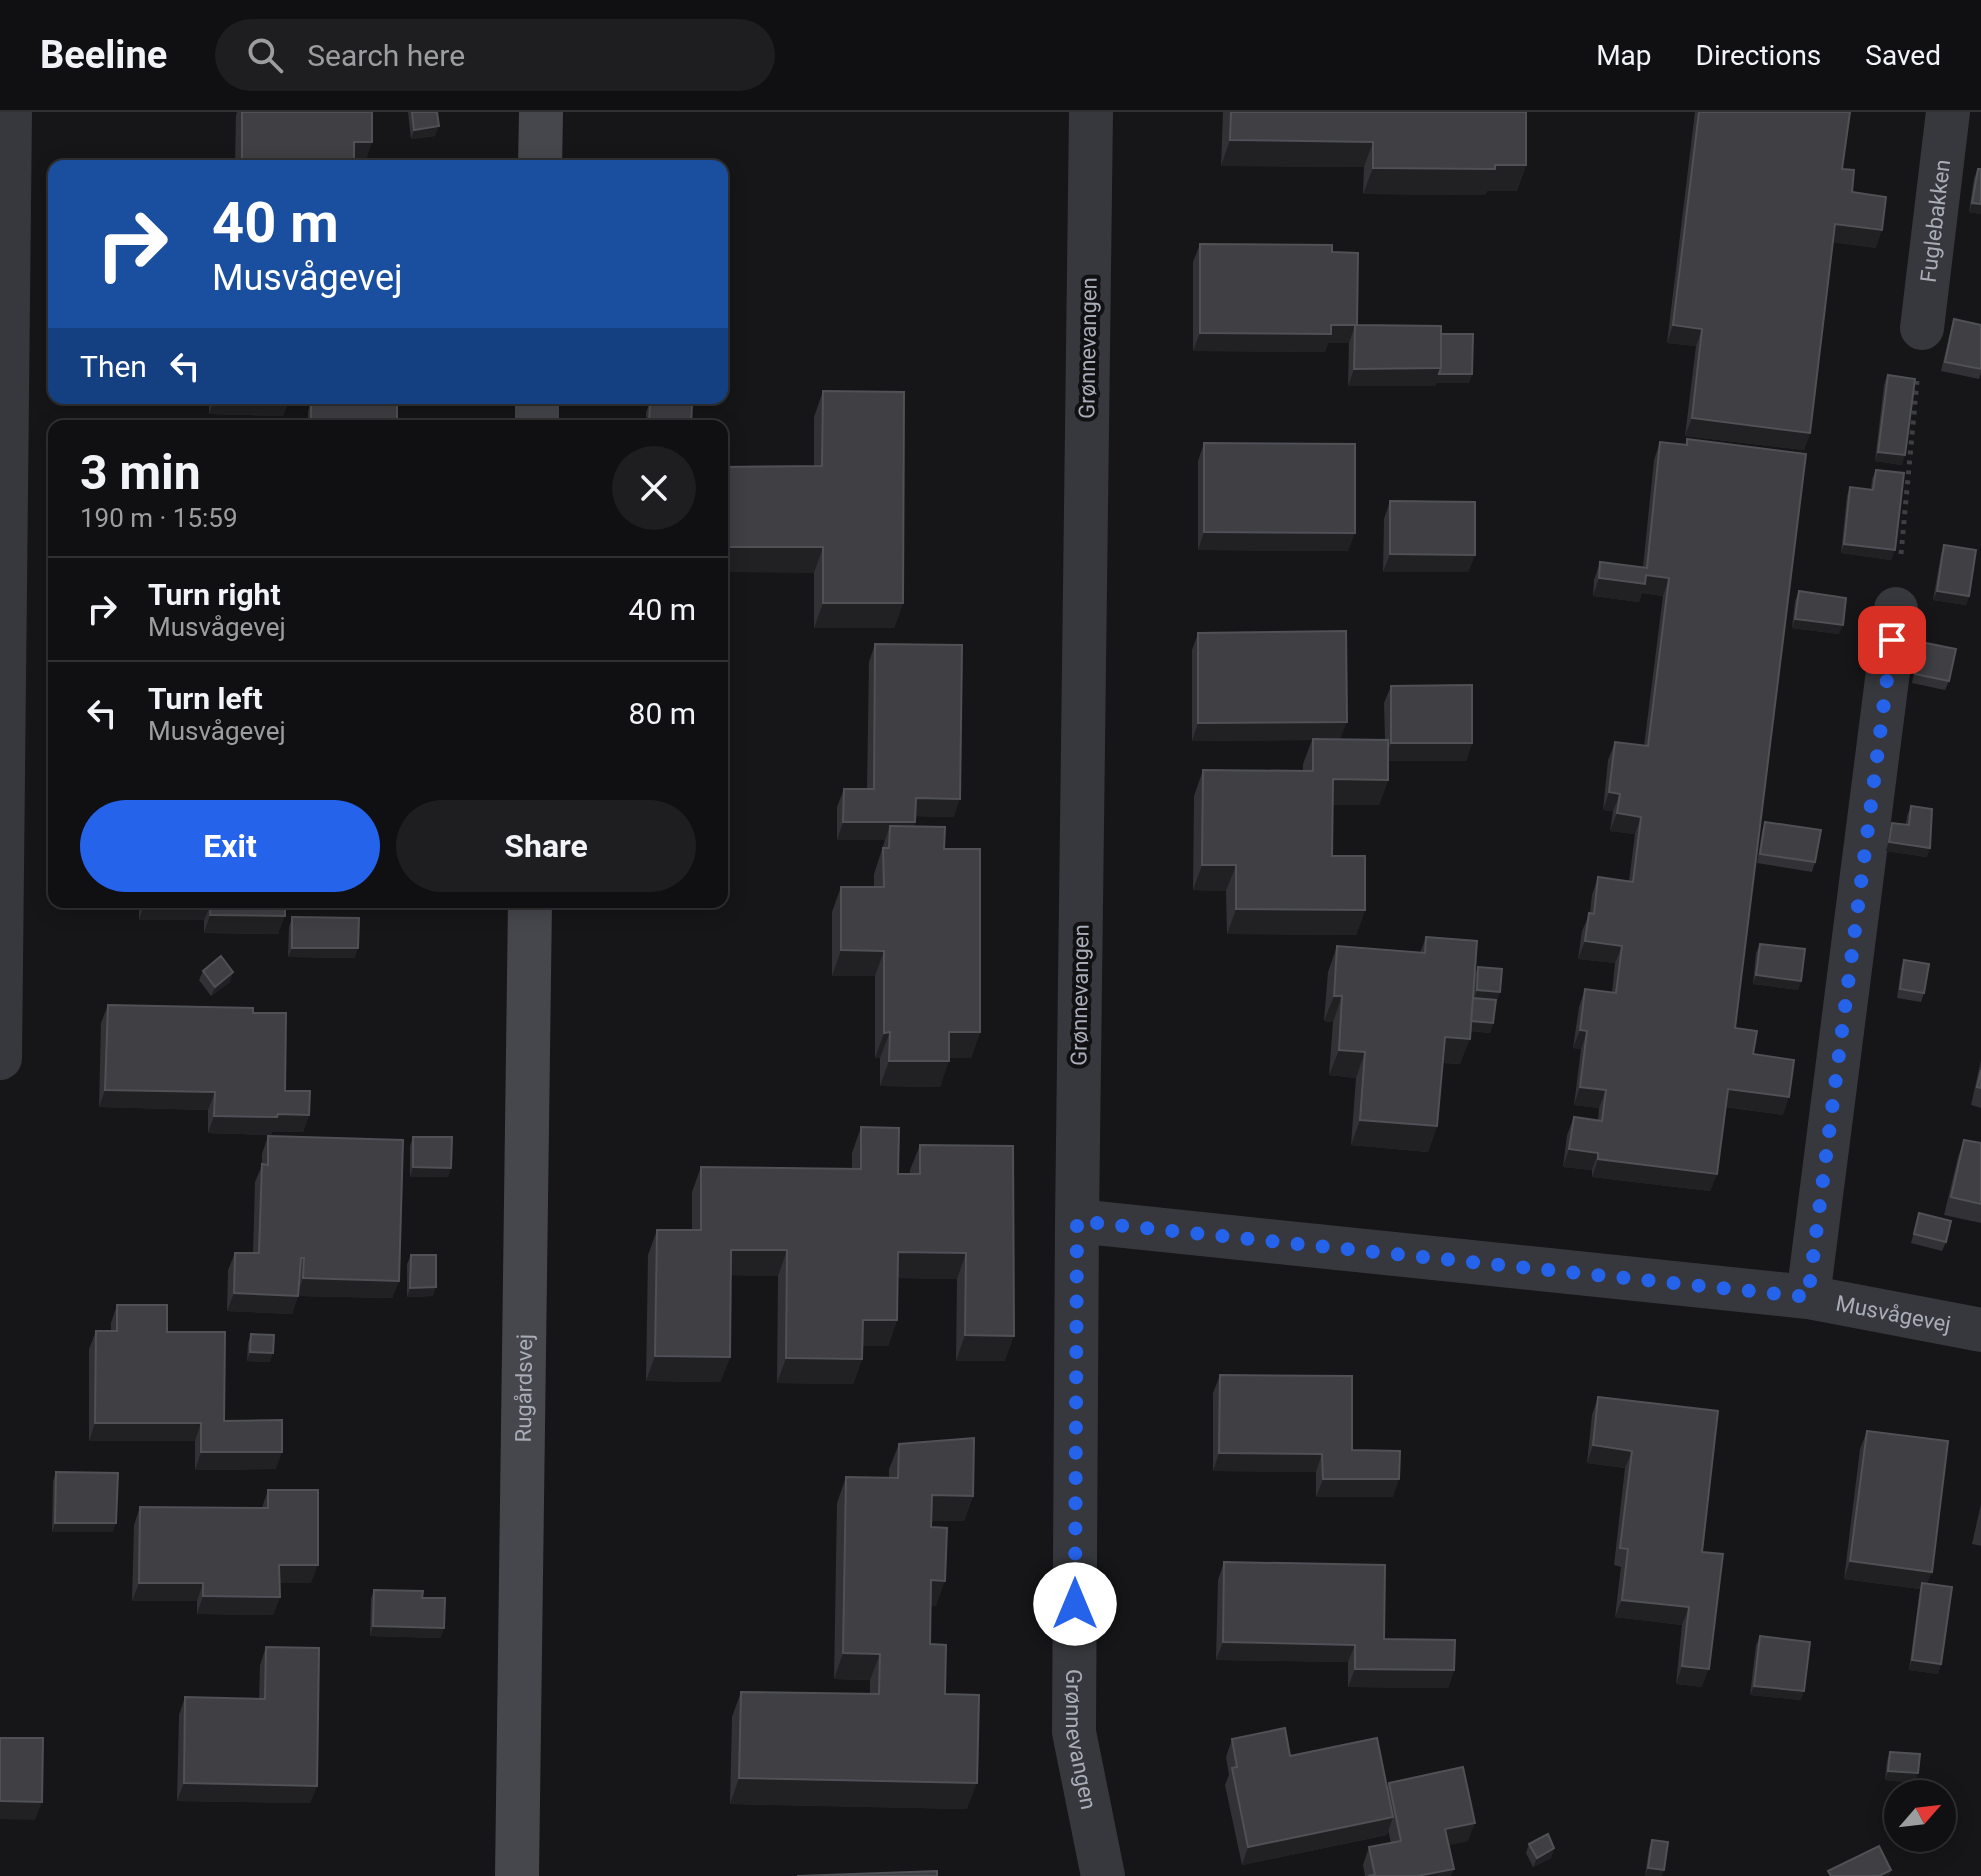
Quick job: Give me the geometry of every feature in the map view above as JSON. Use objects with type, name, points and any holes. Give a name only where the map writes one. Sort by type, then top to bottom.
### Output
[{"type":"main road","points":[[540,160],[541,112]]},
{"type":"main road","name":"Rugårdsvej","points":[[517,1876],[530,908]]},
{"type":"street","points":[[0,1058],[10,112]]},
{"type":"street","name":"Grønnevangen","points":[[1091,112],[1074,1732],[1103,1876]]},
{"type":"street","name":"Fuglebakken","points":[[1922,328],[1948,112]]},
{"type":"street","name":"Musvågevej","points":[[1808,1297],[1896,609]]},
{"type":"street","name":"Musvågevej","points":[[1077,1221],[1808,1297],[1981,1330]]},
{"type":"path","points":[[1896,609],[1922,328]]},
{"type":"building","points":[[242,112],[372,112],[372,142],[354,142],[354,160],[242,160]]},
{"type":"building","points":[[412,112],[437,112],[439,126],[414,130]]},
{"type":"building","points":[[1231,112],[1526,112],[1526,165],[1495,165],[1495,169],[1373,168],[1373,142],[1230,140]]},
{"type":"building","points":[[1699,112],[1850,112],[1842,169],[1854,170],[1852,192],[1886,197],[1882,230],[1835,224],[1810,433],[1692,418],[1702,329],[1673,325]]},
{"type":"building","points":[[1978,169],[1981,169],[1981,204],[1972,203]]},
{"type":"building","points":[[1200,244],[1332,245],[1332,252],[1358,253],[1357,325],[1441,326],[1441,368],[1354,369],[1355,325],[1331,325],[1331,334],[1200,333]]},
{"type":"building","points":[[1954,319],[1981,325],[1981,369],[1945,362]]},
{"type":"building","points":[[1441,334],[1473,334],[1472,374],[1439,374]]},
{"type":"building","points":[[1888,375],[1915,379],[1905,455],[1878,452]]},
{"type":"building","points":[[823,391],[904,392],[903,603],[823,603],[823,547],[728,547],[728,467],[822,466]]},
{"type":"building","points":[[311,404],[397,404],[397,420],[311,420]]},
{"type":"building","points":[[650,404],[692,404],[691,420],[649,420]]},
{"type":"building","points":[[1687,439],[1806,454],[1735,1028],[1757,1031],[1753,1054],[1794,1060],[1789,1097],[1728,1089],[1717,1174],[1598,1159],[1598,1153],[1569,1149],[1574,1117],[1602,1121],[1606,1090],[1580,1087],[1587,1031],[1580,1030],[1585,989],[1616,993],[1622,946],[1585,941],[1589,913],[1594,914],[1598,877],[1633,882],[1641,817],[1617,813],[1620,794],[1609,792],[1615,742],[1648,746],[1669,578],[1646,575],[1645,584],[1599,578],[1600,562],[1647,568],[1660,442],[1687,445]]},
{"type":"building","points":[[1204,443],[1355,444],[1355,533],[1204,532]]},
{"type":"building","points":[[1876,470],[1904,473],[1895,550],[1844,544],[1850,487],[1873,490]]},
{"type":"building","points":[[1390,501],[1475,502],[1475,555],[1390,554]]},
{"type":"building","points":[[1944,545],[1976,550],[1969,596],[1937,591]]},
{"type":"building","points":[[1799,591],[1846,598],[1843,625],[1795,619]]},
{"type":"building","points":[[1346,631],[1347,722],[1198,723],[1198,633]]},
{"type":"building","points":[[1921,642],[1956,649],[1949,681],[1915,674]]},
{"type":"building","points":[[875,644],[962,645],[960,799],[916,798],[915,822],[843,822],[844,789],[874,789]]},
{"type":"building","points":[[1472,685],[1472,743],[1391,743],[1391,686]]},
{"type":"building","points":[[1313,739],[1388,740],[1388,780],[1333,779],[1332,856],[1365,856],[1365,910],[1236,909],[1236,865],[1202,865],[1203,770],[1313,771]]},
{"type":"building","points":[[1911,806],[1932,809],[1930,848],[1889,842],[1892,823],[1909,825]]},
{"type":"building","points":[[1765,822],[1821,830],[1815,862],[1760,854]]},
{"type":"building","points":[[890,826],[945,827],[944,849],[980,849],[980,1032],[949,1032],[949,1061],[889,1061],[890,1032],[884,1033],[884,951],[841,950],[841,887],[884,887],[883,848],[889,848]]},
{"type":"building","points":[[211,908],[285,908],[285,916],[210,915]]},
{"type":"building","points":[[292,917],[359,918],[358,948],[292,948]]},
{"type":"building","points":[[1426,937],[1477,941],[1470,1039],[1445,1037],[1437,1126],[1360,1120],[1365,1052],[1339,1050],[1342,996],[1334,996],[1337,946],[1425,953]]},
{"type":"building","points":[[1760,944],[1805,949],[1801,981],[1756,975]]},
{"type":"building","points":[[221,956],[233,972],[215,987],[203,971]]},
{"type":"building","points":[[1904,960],[1929,964],[1924,993],[1900,989]]},
{"type":"building","points":[[1478,967],[1502,969],[1500,992],[1477,990]]},
{"type":"building","points":[[1473,998],[1496,1000],[1493,1023],[1471,1021]]},
{"type":"building","points":[[108,1005],[253,1008],[253,1013],[286,1013],[285,1091],[310,1091],[309,1115],[214,1116],[215,1092],[105,1090]]},
{"type":"building","points":[[861,1127],[899,1128],[898,1174],[920,1174],[920,1145],[1013,1146],[1014,1336],[965,1335],[966,1253],[898,1252],[897,1320],[863,1320],[862,1359],[786,1358],[787,1250],[731,1250],[730,1357],[655,1356],[657,1230],[701,1230],[701,1167],[861,1169]]},
{"type":"building","points":[[268,1136],[403,1140],[399,1281],[303,1278],[304,1258],[301,1258],[298,1296],[234,1293],[235,1253],[259,1253],[262,1164],[268,1165]]},
{"type":"building","points":[[413,1137],[452,1137],[451,1168],[413,1167]]},
{"type":"building","points":[[1964,1140],[1981,1143],[1981,1204],[1951,1197]]},
{"type":"building","points":[[1919,1213],[1951,1221],[1946,1242],[1914,1234]]},
{"type":"building","points":[[411,1255],[436,1255],[436,1287],[410,1288]]},
{"type":"building","points":[[117,1305],[167,1305],[167,1332],[225,1332],[224,1421],[282,1420],[282,1452],[201,1452],[201,1423],[95,1423],[96,1331],[117,1331]]},
{"type":"building","points":[[251,1334],[274,1335],[273,1353],[250,1352]]},
{"type":"building","points":[[1220,1375],[1352,1376],[1352,1450],[1400,1451],[1399,1479],[1323,1479],[1322,1454],[1219,1453]]},
{"type":"building","points":[[1598,1397],[1718,1411],[1702,1552],[1723,1554],[1709,1669],[1682,1666],[1689,1607],[1622,1600],[1628,1549],[1620,1548],[1632,1451],[1593,1445]]},
{"type":"building","points":[[1867,1431],[1948,1441],[1932,1572],[1850,1561]]},
{"type":"building","points":[[974,1438],[973,1496],[932,1495],[931,1527],[947,1528],[945,1581],[931,1580],[930,1644],[946,1645],[945,1694],[979,1695],[977,1783],[739,1778],[741,1692],[879,1694],[880,1654],[843,1653],[846,1477],[898,1478],[899,1444]]},
{"type":"building","points":[[56,1472],[118,1473],[116,1523],[55,1523]]},
{"type":"building","points":[[268,1490],[318,1490],[318,1565],[279,1565],[280,1597],[203,1596],[203,1583],[139,1583],[140,1507],[268,1508]]},
{"type":"building","points":[[1224,1562],[1385,1565],[1384,1639],[1455,1640],[1454,1670],[1355,1669],[1355,1645],[1223,1642]]},
{"type":"building","points":[[1922,1583],[1952,1587],[1941,1664],[1912,1660]]},
{"type":"building","points":[[374,1590],[423,1591],[422,1598],[445,1598],[444,1628],[373,1626]]},
{"type":"building","points":[[1760,1636],[1810,1642],[1804,1691],[1754,1686]]},
{"type":"building","points":[[266,1647],[319,1648],[317,1786],[184,1783],[185,1697],[265,1699]]},
{"type":"building","points":[[1285,1728],[1290,1756],[1377,1738],[1393,1817],[1248,1847],[1232,1768],[1237,1767],[1232,1739]]},
{"type":"building","points":[[0,1738],[43,1738],[42,1802],[0,1801]]},
{"type":"building","points":[[1890,1752],[1920,1754],[1918,1773],[1888,1771]]},
{"type":"building","points":[[1463,1767],[1475,1823],[1445,1829],[1454,1869],[1417,1876],[1368,1876],[1375,1875],[1369,1847],[1401,1841],[1389,1783]]},
{"type":"building","points":[[1548,1834],[1554,1848],[1537,1858],[1529,1844]]},
{"type":"building","points":[[1652,1840],[1668,1842],[1664,1870],[1648,1868]]},
{"type":"building","points":[[1879,1846],[1891,1870],[1879,1876],[1831,1876],[1828,1871]]},
{"type":"building","points":[[937,1871],[937,1876],[797,1876]]},
{"type":"route","points":[[1075,1604],[1077,1221],[1808,1297],[1892,640]]}]
